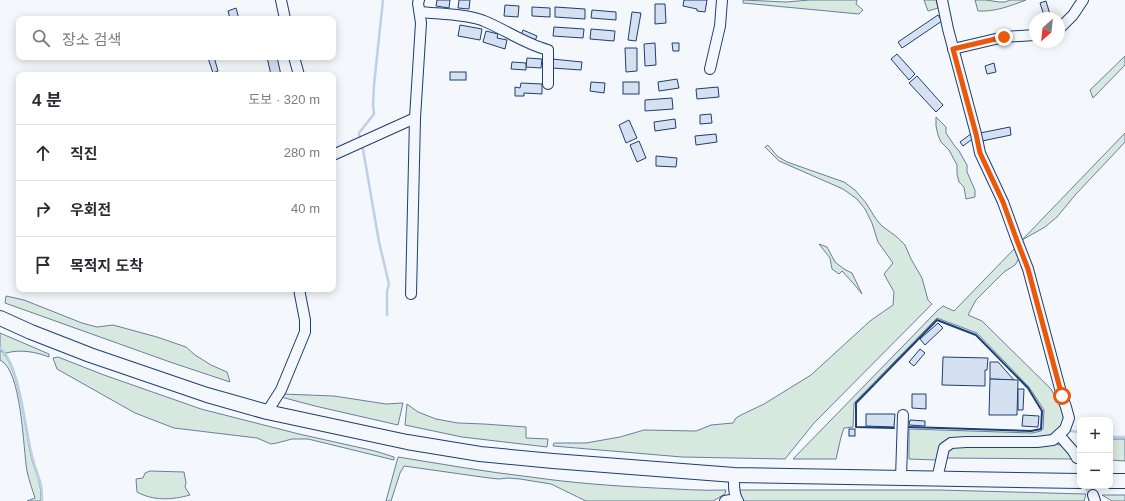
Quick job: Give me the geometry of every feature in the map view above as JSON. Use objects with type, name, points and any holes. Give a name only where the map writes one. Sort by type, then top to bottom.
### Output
[{"type":"highway","points":[[0,318],[90,355],[207,394],[267,412],[407,442],[480,454],[734,475],[1077,481]]},
{"type":"highway","points":[[1113,481],[1125,481]]},
{"type":"street","points":[[281,0],[284,16]]},
{"type":"street","points":[[412,294],[415,118],[422,23],[419,0]]},
{"type":"street","points":[[710,69],[720,26],[722,0]]},
{"type":"street","points":[[937,479],[944,448],[952,444],[966,442],[1037,442],[1052,440],[1065,429],[1069,418],[1028,269],[1003,202],[980,153],[942,0]]},
{"type":"street","points":[[1065,23],[1073,15],[1083,0]]},
{"type":"street","points":[[420,12],[471,17],[483,20],[526,42],[548,50],[548,84]]},
{"type":"street","points":[[953,49],[1004,37],[1029,35]]},
{"type":"street","points":[[295,60],[298,72]]},
{"type":"street","points":[[336,155],[415,118]]},
{"type":"street","points":[[267,412],[281,390],[305,332],[305,320],[300,292]]},
{"type":"street","points":[[902,478],[903,415]]},
{"type":"street","points":[[1059,434],[1077,458]]},
{"type":"street","points":[[725,501],[737,500],[734,491],[734,475]]},
{"type":"shaded area","points":[[743,0],[786,2],[810,0],[857,0],[856,4],[863,10],[859,14],[743,3]]},
{"type":"shaded area","points":[[924,0],[936,0],[938,8],[928,11]]},
{"type":"shaded area","points":[[975,0],[1005,2],[1010,0],[1026,0],[990,11],[978,11]]},
{"type":"shaded area","points":[[1125,56],[1125,65],[1093,98],[1090,90]]},
{"type":"shaded area","points":[[936,117],[946,127],[946,133],[967,165],[967,172],[975,190],[975,197],[966,199],[964,187],[959,182],[957,165],[949,150],[941,142],[938,135]]},
{"type":"shaded area","points":[[1125,133],[1125,142],[1076,194],[1057,217],[1045,227],[1022,240]]},
{"type":"shaded area","points":[[768,145],[777,156],[787,162],[844,182],[855,190],[882,226],[905,245],[922,278],[928,300],[932,304],[814,423],[785,459],[682,457],[553,446],[554,443],[586,443],[620,437],[644,430],[696,431],[711,425],[733,423],[736,418],[764,404],[811,375],[870,321],[893,305],[894,292],[884,274],[893,263],[878,242],[872,223],[865,209],[857,199],[843,189],[779,161],[765,147]]},
{"type":"shaded area","points":[[819,244],[827,247],[835,262],[852,273],[862,294],[842,271],[839,274],[832,269],[830,258]]},
{"type":"shaded area","points":[[1017,246],[1021,255],[1015,265],[1004,272],[976,300],[968,315],[982,321],[1051,389],[1061,408],[1064,408],[1064,424],[1051,435],[939,449],[936,460],[909,459],[909,429],[1032,433],[1043,429],[1044,410],[1029,387],[977,333],[937,318],[854,403],[853,427],[844,428],[836,459],[793,459],[938,310],[943,306],[954,311]]},
{"type":"shaded area","points":[[6,296],[24,300],[82,323],[97,327],[113,325],[157,337],[186,347],[195,355],[211,365],[227,372],[230,382],[5,303]]},
{"type":"shaded area","points":[[0,333],[49,354],[49,357],[28,352],[17,351],[6,353],[0,347]]},
{"type":"shaded area","points":[[0,350],[7,358],[17,383],[31,456],[38,478],[41,501],[27,501],[35,498],[27,471],[17,394],[13,378],[7,367],[0,360]]},
{"type":"shaded area","points":[[58,357],[201,409],[299,434],[375,451],[394,457],[394,460],[308,439],[292,439],[271,444],[257,438],[174,428],[135,413],[57,369],[53,358]]},
{"type":"shaded area","points":[[283,394],[334,396],[386,404],[403,403],[398,425],[281,397]]},
{"type":"shaded area","points":[[407,404],[418,412],[436,419],[458,423],[526,427],[526,438],[548,439],[547,447],[462,437],[405,425]]},
{"type":"shaded area","points":[[1113,439],[1125,439],[1125,461],[1113,460]]},
{"type":"shaded area","points":[[1061,445],[1066,448],[1073,459],[946,458],[947,451],[956,447]]},
{"type":"shaded area","points":[[398,457],[497,473],[577,483],[726,490],[725,494],[713,501],[586,501],[551,484],[520,479],[489,478],[404,466],[400,473],[391,501],[386,501]]},
{"type":"shaded area","points":[[150,471],[184,472],[186,483],[185,487],[190,495],[163,499],[150,497],[137,492],[136,479],[143,478],[145,473]]},
{"type":"shaded area","points":[[739,490],[939,490],[1086,494],[1084,501],[744,501]]},
{"type":"shaded area","points":[[1102,495],[1125,495],[1125,501],[1112,501]]},
{"type":"building","points":[[437,0],[450,0],[449,8],[436,6]]},
{"type":"building","points":[[459,0],[470,0],[469,9],[458,8]]},
{"type":"building","points":[[684,0],[707,0],[705,12],[683,6]]},
{"type":"building","points":[[1046,1],[1049,12],[1043,12],[1040,3]]},
{"type":"building","points":[[655,4],[665,4],[666,23],[655,24]]},
{"type":"building","points":[[505,5],[519,6],[518,17],[504,16]]},
{"type":"building","points":[[532,7],[550,8],[550,17],[532,16]]},
{"type":"building","points":[[555,7],[585,9],[585,19],[555,17]]},
{"type":"building","points":[[236,8],[238,16],[229,16],[228,11]]},
{"type":"building","points":[[592,10],[616,12],[616,20],[591,18]]},
{"type":"building","points":[[632,12],[641,13],[636,41],[628,40]]},
{"type":"building","points":[[938,15],[942,21],[902,48],[898,42]]},
{"type":"building","points":[[460,25],[482,29],[480,40],[458,36]]},
{"type":"building","points":[[554,27],[584,29],[583,38],[553,36]]},
{"type":"building","points":[[591,29],[615,31],[614,41],[590,39]]},
{"type":"building","points":[[523,30],[537,36],[534,43],[520,38]]},
{"type":"building","points":[[486,31],[498,34],[497,38],[507,40],[505,49],[483,42]]},
{"type":"building","points":[[655,43],[656,65],[645,66],[644,44]]},
{"type":"building","points":[[672,43],[679,43],[679,51],[673,51]]},
{"type":"building","points":[[625,48],[637,48],[637,71],[626,72]]},
{"type":"building","points":[[897,54],[915,74],[909,80],[891,59]]},
{"type":"building","points":[[527,58],[542,59],[541,68],[526,67]]},
{"type":"building","points":[[552,59],[582,62],[581,70],[552,68]]},
{"type":"building","points":[[209,60],[215,60],[218,71],[213,72]]},
{"type":"building","points":[[268,60],[278,60],[280,72],[270,72]]},
{"type":"building","points":[[512,62],[526,63],[526,70],[511,69]]},
{"type":"building","points":[[994,63],[996,72],[987,74],[985,66]]},
{"type":"building","points":[[450,72],[466,72],[466,80],[450,80]]},
{"type":"building","points":[[917,76],[943,105],[936,112],[909,83]]},
{"type":"building","points":[[677,79],[679,88],[659,91],[658,82]]},
{"type":"building","points":[[591,82],[605,83],[604,93],[590,91]]},
{"type":"building","points":[[623,82],[639,82],[639,94],[623,94]]},
{"type":"building","points":[[521,83],[542,84],[542,94],[524,93],[524,96],[515,96],[515,87],[520,88]]},
{"type":"building","points":[[718,87],[719,97],[697,99],[696,89]]},
{"type":"building","points":[[672,98],[673,109],[645,111],[645,100]]},
{"type":"building","points":[[711,114],[712,123],[700,124],[700,115]]},
{"type":"building","points":[[675,119],[676,128],[655,131],[654,122]]},
{"type":"building","points":[[629,120],[637,138],[626,143],[619,125]]},
{"type":"building","points":[[1010,127],[1011,135],[982,141],[980,133]]},
{"type":"building","points":[[972,133],[975,137],[963,146],[960,142]]},
{"type":"building","points":[[716,134],[717,142],[696,145],[695,136]]},
{"type":"building","points":[[639,141],[646,158],[637,162],[630,145]]},
{"type":"building","points":[[656,156],[677,158],[676,167],[656,166]]},
{"type":"building","points":[[938,323],[943,328],[925,345],[920,339]]},
{"type":"building","points":[[920,349],[925,353],[914,366],[909,362]]},
{"type":"building","points":[[943,357],[988,358],[987,370],[985,370],[985,386],[942,385]]},
{"type":"building","points":[[990,362],[998,362],[1014,380],[990,379]]},
{"type":"building","points":[[990,379],[1018,380],[1017,415],[989,415]]},
{"type":"building","points":[[1018,389],[1024,389],[1023,410],[1018,410]]},
{"type":"building","points":[[912,394],[926,394],[926,409],[912,408]]},
{"type":"building","points":[[866,414],[895,414],[894,427],[866,426]]},
{"type":"building","points":[[1023,415],[1039,416],[1038,427],[1022,426]]},
{"type":"building","points":[[910,420],[925,421],[925,426],[909,425]]},
{"type":"building","points":[[849,429],[855,429],[855,436],[849,436]]},
{"type":"waterway","points":[[360,140],[359,133],[374,114],[374,85],[383,0]]},
{"type":"waterway","points":[[363,149],[379,242],[389,284],[387,291],[387,315]]},
{"type":"waterway","points":[[0,348],[7,356],[17,382],[29,445],[41,486],[42,501]]},
{"type":"waterway","points":[[1071,431],[1077,432]]},
{"type":"waterway","points":[[1113,437],[1125,437]]},
{"type":"tunnel","points":[[1090,489],[1093,495]]},
{"type":"wall","points":[[894,428],[856,427],[856,403],[937,320],[976,335],[1028,388],[1042,411],[1041,429],[1031,431],[909,427]]},
{"type":"route","points":[[1004,37],[953,49],[980,153],[1003,202],[1028,269],[1062,396]]}]
